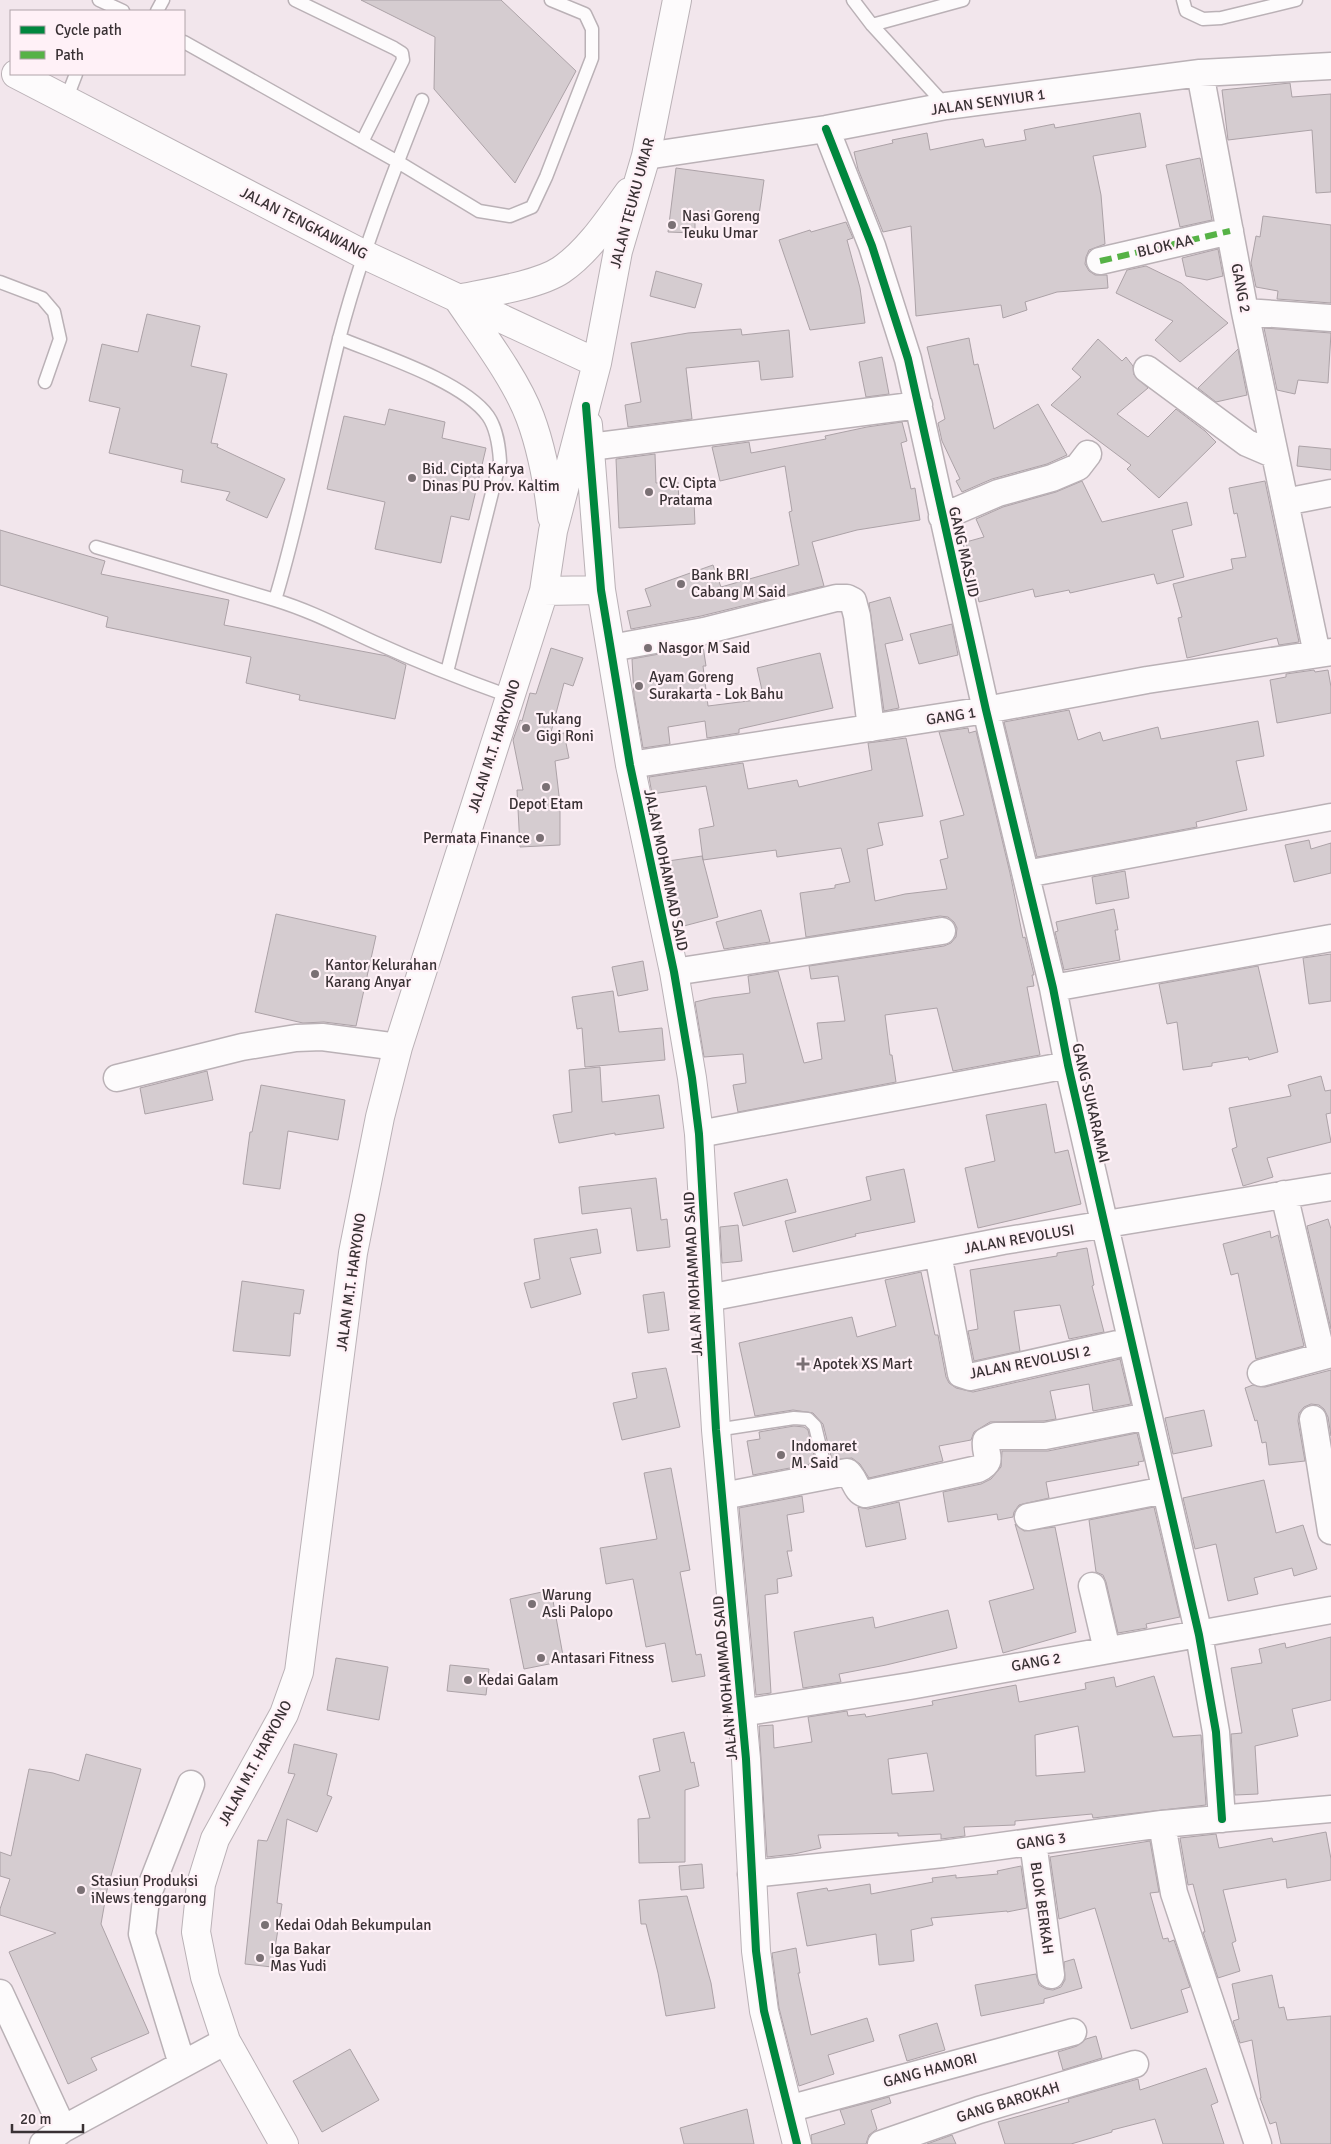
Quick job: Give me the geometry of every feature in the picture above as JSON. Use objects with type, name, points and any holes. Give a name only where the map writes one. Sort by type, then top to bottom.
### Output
[{"type":"main road","name":"JALAN TEUKU UMAR","points":[[586,406],[597,363],[618,251],[643,166],[677,0]]},
{"type":"main road","name":"JALAN TENGKAWANG","points":[[18,75],[365,255],[597,363]]},
{"type":"main road","points":[[553,531],[550,496],[542,456],[529,415],[513,384],[458,299],[528,283],[561,270],[594,240],[643,166]]},
{"type":"main road","name":"JALAN M.T. HARYONO","points":[[284,2144],[226,2040],[205,1977],[196,1932],[201,1884],[215,1839],[284,1714],[299,1672],[353,1253],[380,1118],[398,1047],[544,591],[553,531],[586,406]]},
{"type":"main road","name":"JALAN MOHAMMAD SAID","points":[[586,406],[601,590],[630,765],[674,972],[692,1078],[699,1134],[716,1430],[746,1759],[756,1951],[764,2011],[798,2144]]},
{"type":"main road","points":[[544,591],[601,590]]},
{"type":"street","name":"JALAN SENYIUR 1","points":[[643,166],[946,106],[1200,73],[1331,66]]},
{"type":"street","name":"GANG 2","points":[[1200,73],[1245,312],[1285,502],[1324,653]]},
{"type":"street","name":"GANG MASJID","points":[[826,129],[872,246],[908,359],[986,710],[1053,988]]},
{"type":"street","name":"BLOK AA","points":[[1100,261],[1230,231]]},
{"type":"street","points":[[1245,312],[1331,318]]},
{"type":"street","points":[[1147,369],[1247,443],[1275,455]]},
{"type":"street","points":[[590,447],[919,405]]},
{"type":"street","points":[[942,518],[998,492],[1052,478],[1078,467],[1088,454]]},
{"type":"street","points":[[1285,502],[1331,493]]},
{"type":"street","points":[[611,648],[704,631],[836,598],[847,598],[853,601],[857,616],[870,728]]},
{"type":"street","name":"GANG 1","points":[[630,765],[986,710],[1147,680],[1324,653]]},
{"type":"street","points":[[1026,874],[1331,817]]},
{"type":"street","points":[[674,972],[942,931]]},
{"type":"street","points":[[1053,988],[1331,938]]},
{"type":"street","name":"GANG SUKARAMAI","points":[[1053,988],[1068,1065],[1199,1635],[1216,1732],[1222,1820]]},
{"type":"street","points":[[117,1078],[242,1047],[296,1038],[322,1037],[398,1047]]},
{"type":"street","points":[[699,1134],[1068,1065]]},
{"type":"street","name":"JALAN REVOLUSI","points":[[708,1298],[1104,1224],[1331,1186]]},
{"type":"street","points":[[1261,1373],[1326,1355],[1284,1194]]},
{"type":"street","name":"JALAN REVOLUSI 2","points":[[938,1254],[961,1374],[964,1376],[970,1377],[1131,1341]]},
{"type":"street","points":[[723,1496],[847,1472],[854,1479],[859,1492],[865,1494],[978,1469],[986,1465],[988,1461],[986,1441],[996,1436],[1045,1436],[1148,1416]]},
{"type":"street","points":[[1313,1419],[1331,1531]]},
{"type":"street","points":[[1028,1517],[1165,1490]]},
{"type":"street","points":[[1092,1586],[1107,1650]]},
{"type":"street","name":"GANG 2","points":[[741,1713],[910,1686],[1331,1610]]},
{"type":"street","points":[[182,2064],[142,1934],[146,1899],[191,1784]]},
{"type":"street","name":"GANG 3","points":[[751,1874],[943,1854],[1162,1824],[1331,1809]]},
{"type":"street","points":[[1162,1824],[1174,1893],[1258,2144]]},
{"type":"street","name":"BLOK BERKAH","points":[[1033,1842],[1051,1975]]},
{"type":"street","points":[[0,1992],[53,2137],[226,2040]]},
{"type":"street","name":"GANG HAMORI","points":[[788,2109],[1073,2032]]},
{"type":"street","name":"GANG BAROKAH","points":[[881,2144],[979,2110],[1135,2064]]},
{"type":"lane","points":[[295,0],[402,53],[403,60],[362,142]]},
{"type":"lane","points":[[185,43],[398,162],[479,211],[510,216],[532,207],[546,177],[592,58],[592,29],[585,14],[552,0]]},
{"type":"lane","points":[[853,0],[872,25],[946,106]]},
{"type":"lane","points":[[872,25],[963,0]]},
{"type":"lane","points":[[1182,0],[1186,11],[1202,19],[1221,18],[1296,0]]},
{"type":"lane","points":[[106,4],[121,10]]},
{"type":"lane","points":[[66,100],[76,75]]},
{"type":"lane","points":[[274,600],[287,560],[339,338],[365,255],[422,100]]},
{"type":"lane","points":[[0,282],[42,298],[54,312],[60,339],[45,382]]},
{"type":"lane","points":[[339,338],[446,383],[472,400],[489,417],[499,442],[500,461],[447,672]]},
{"type":"lane","points":[[96,547],[308,610],[375,642],[510,696]]},
{"type":"lane","points":[[716,1430],[794,1418],[808,1419],[815,1426],[824,1463]]},
{"type":"building","points":[[361,0],[501,0],[576,71],[515,183],[434,89],[435,37]]},
{"type":"building","points":[[1290,83],[1292,97],[1331,94],[1331,192],[1316,193],[1312,130],[1228,140],[1222,90]]},
{"type":"building","points":[[1140,113],[1146,147],[1093,156],[1101,195],[1105,244],[1089,250],[1085,264],[1089,271],[1095,275],[1107,275],[1108,288],[1057,292],[1025,302],[1027,310],[1003,318],[1001,305],[916,316],[911,226],[883,232],[858,169],[854,152],[893,143],[892,140],[927,133],[930,150],[983,139],[985,147],[1026,140],[1024,130],[1054,124],[1055,128]]},
{"type":"building","points":[[1200,158],[1212,220],[1180,227],[1166,165]]},
{"type":"building","points":[[676,168],[764,180],[758,222],[695,214],[695,233],[668,232]]},
{"type":"building","points":[[1263,216],[1331,225],[1331,303],[1277,299],[1278,291],[1256,287],[1251,263],[1256,236],[1260,237]]},
{"type":"building","points":[[846,222],[853,238],[847,240],[860,288],[865,323],[810,330],[779,240],[810,230],[811,232]]},
{"type":"building","points":[[1218,249],[1223,276],[1207,280],[1186,276],[1182,258]]},
{"type":"building","points":[[1146,266],[1181,283],[1228,323],[1180,362],[1155,340],[1173,321],[1116,293],[1127,270]]},
{"type":"building","points":[[656,271],[702,284],[695,308],[650,296]]},
{"type":"building","points":[[147,314],[200,326],[191,366],[227,374],[211,443],[218,444],[217,447],[285,479],[267,518],[226,500],[230,492],[181,482],[183,470],[109,453],[120,408],[89,401],[102,344],[138,352]]},
{"type":"building","points":[[1264,328],[1331,333],[1328,383],[1298,380],[1295,394],[1277,390]]},
{"type":"building","points":[[741,329],[742,335],[789,330],[793,377],[761,380],[759,361],[686,368],[692,419],[628,427],[625,405],[641,402],[631,343],[688,333]]},
{"type":"building","points":[[969,338],[974,365],[978,364],[994,429],[1038,404],[1067,455],[1047,464],[992,479],[962,492],[956,481],[960,479],[942,441],[938,423],[945,419],[927,347]]},
{"type":"building","points":[[1098,339],[1122,361],[1126,357],[1133,366],[1134,375],[1148,388],[1117,414],[1148,437],[1176,409],[1216,442],[1159,498],[1127,469],[1131,465],[1051,405],[1081,377],[1072,369]]},
{"type":"building","points":[[1238,349],[1247,395],[1216,402],[1198,388]]},
{"type":"building","points":[[882,357],[889,394],[866,397],[859,362]]},
{"type":"building","points":[[389,409],[445,422],[442,438],[486,448],[469,520],[451,516],[441,563],[375,549],[385,502],[327,489],[344,416],[385,425]]},
{"type":"building","points":[[902,422],[907,441],[901,443],[911,489],[915,488],[920,520],[857,530],[812,542],[824,586],[701,616],[631,629],[627,611],[651,606],[645,589],[713,565],[721,587],[799,565],[789,512],[792,511],[785,466],[720,481],[712,447],[749,442],[751,453],[826,439],[825,436],[867,427]]},
{"type":"building","points":[[1299,446],[1331,449],[1331,470],[1297,466]]},
{"type":"building","points":[[655,454],[656,483],[678,482],[679,503],[694,502],[695,524],[619,528],[616,459]]},
{"type":"building","points":[[1082,481],[1102,522],[1187,502],[1192,525],[1172,530],[1184,577],[1157,584],[1154,574],[1070,593],[1069,590],[1035,597],[1033,589],[979,602],[966,542],[984,537],[976,519],[1003,507],[1056,492]]},
{"type":"building","points":[[1265,481],[1299,642],[1279,645],[1277,638],[1187,658],[1178,618],[1182,617],[1173,584],[1233,569],[1231,559],[1246,557],[1237,513],[1234,514],[1229,488]]},
{"type":"building","points":[[0,530],[105,561],[101,574],[229,600],[224,625],[387,656],[406,665],[395,719],[299,700],[300,695],[246,683],[251,657],[106,627],[108,617],[0,585]]},
{"type":"building","points":[[890,597],[903,640],[885,644],[899,708],[884,711],[869,603]]},
{"type":"building","points":[[952,624],[958,655],[919,664],[910,634]]},
{"type":"building","points":[[703,646],[706,666],[703,666],[708,706],[764,699],[757,668],[820,653],[833,708],[739,729],[739,733],[707,738],[705,721],[668,727],[670,744],[643,748],[634,696],[632,659]]},
{"type":"building","points":[[551,648],[583,658],[573,686],[564,683],[550,736],[564,733],[569,758],[555,761],[560,804],[560,845],[520,847],[517,790],[523,790],[513,740],[520,720],[522,721],[530,693],[536,694]]},
{"type":"building","points":[[1314,670],[1315,672],[1328,670],[1331,687],[1331,713],[1277,723],[1270,680],[1286,677],[1286,674]]},
{"type":"building","points":[[1069,710],[1078,740],[1100,732],[1103,741],[1158,727],[1161,739],[1258,721],[1264,756],[1236,761],[1247,810],[1196,822],[1197,827],[1037,857],[1004,722]]},
{"type":"building","points":[[968,728],[969,733],[976,731],[1010,873],[1023,938],[1025,937],[1034,975],[1032,975],[1034,986],[1027,987],[1040,1055],[953,1071],[937,1008],[885,1015],[890,1055],[892,1055],[896,1082],[738,1112],[733,1085],[746,1083],[743,1054],[704,1057],[695,1002],[750,993],[748,976],[778,971],[804,1063],[822,1059],[817,1023],[845,1021],[838,976],[811,979],[809,966],[944,946],[951,943],[956,937],[957,928],[948,917],[940,916],[806,937],[800,893],[835,888],[835,885],[850,882],[841,848],[777,857],[776,850],[703,860],[699,829],[714,826],[706,786],[652,794],[649,777],[743,763],[748,789],[797,780],[799,787],[872,770],[868,743],[906,738],[923,816],[878,823],[883,845],[867,849],[875,901],[905,894],[947,889],[940,860],[948,858],[940,821],[964,815],[939,732]]},
{"type":"building","points":[[1309,840],[1311,849],[1331,843],[1331,873],[1294,882],[1285,845]]},
{"type":"building","points":[[702,856],[718,917],[680,927],[668,861]]},
{"type":"building","points":[[1125,871],[1129,898],[1096,904],[1092,877]]},
{"type":"building","points":[[1114,909],[1118,930],[1115,930],[1120,960],[1064,970],[1055,932],[1058,931],[1056,922]]},
{"type":"building","points":[[761,910],[770,942],[724,949],[716,922]]},
{"type":"building","name":"Kantor Kelurahan Karang Anyar","points":[[276,914],[376,936],[356,1026],[324,1022],[303,1023],[255,1012]]},
{"type":"building","points":[[1331,954],[1331,1001],[1309,1004],[1303,958]]},
{"type":"building","points":[[643,961],[648,990],[618,996],[612,967]]},
{"type":"building","points":[[1258,966],[1278,1052],[1249,1060],[1248,1057],[1212,1063],[1212,1066],[1183,1070],[1177,1022],[1167,1024],[1159,984]]},
{"type":"building","points":[[613,991],[619,1032],[662,1028],[665,1060],[585,1067],[582,1028],[577,1029],[572,997]]},
{"type":"building","points":[[600,1067],[602,1102],[659,1095],[664,1128],[615,1135],[615,1133],[559,1143],[553,1115],[572,1112],[569,1070]]},
{"type":"building","points":[[207,1071],[213,1100],[145,1114],[140,1088]]},
{"type":"building","points":[[1321,1076],[1325,1091],[1331,1090],[1331,1113],[1326,1114],[1331,1142],[1267,1158],[1273,1177],[1243,1186],[1232,1149],[1237,1147],[1229,1108],[1291,1096],[1288,1085]]},
{"type":"building","points":[[261,1085],[345,1100],[338,1140],[288,1131],[280,1189],[243,1184],[250,1132],[252,1132]]},
{"type":"building","points":[[1046,1104],[1055,1153],[1068,1150],[1081,1204],[978,1228],[965,1168],[995,1161],[986,1115]]},
{"type":"building","points":[[904,1169],[915,1222],[855,1234],[856,1236],[793,1252],[785,1221],[871,1200],[866,1177]]},
{"type":"building","points":[[656,1178],[661,1220],[667,1219],[670,1247],[637,1251],[631,1208],[582,1214],[579,1187]]},
{"type":"building","points":[[787,1179],[796,1212],[743,1226],[734,1193]]},
{"type":"building","points":[[1328,1219],[1331,1229],[1331,1329],[1307,1226]]},
{"type":"building","points":[[738,1225],[742,1261],[722,1263],[720,1227]]},
{"type":"building","points":[[597,1229],[601,1253],[570,1258],[581,1294],[531,1308],[524,1283],[540,1279],[534,1239]]},
{"type":"building","points":[[1270,1231],[1271,1238],[1278,1235],[1304,1346],[1256,1359],[1238,1273],[1231,1275],[1223,1244]]},
{"type":"building","points":[[1087,1248],[1094,1285],[1092,1286],[1104,1332],[1069,1339],[1060,1305],[1014,1311],[1020,1351],[974,1361],[968,1331],[978,1329],[970,1270],[1057,1256],[1057,1253]]},
{"type":"building","points":[[921,1272],[935,1335],[938,1335],[946,1377],[949,1383],[956,1388],[973,1392],[1120,1359],[1131,1404],[1093,1411],[1089,1384],[1050,1391],[1056,1419],[990,1422],[974,1432],[971,1440],[939,1446],[943,1461],[869,1478],[860,1464],[852,1458],[832,1460],[823,1424],[813,1413],[793,1410],[755,1416],[739,1343],[852,1317],[857,1337],[896,1326],[885,1280]]},
{"type":"building","points":[[242,1281],[304,1290],[300,1314],[294,1313],[290,1356],[233,1351]]},
{"type":"building","points":[[664,1292],[669,1330],[648,1333],[643,1295]]},
{"type":"building","points":[[666,1368],[680,1427],[622,1440],[613,1403],[637,1398],[632,1373]]},
{"type":"building","points":[[1331,1370],[1331,1436],[1328,1417],[1324,1409],[1319,1405],[1311,1404],[1304,1407],[1299,1413],[1298,1421],[1305,1461],[1269,1465],[1266,1442],[1262,1443],[1257,1420],[1255,1421],[1245,1388],[1253,1385],[1265,1387]]},
{"type":"building","points":[[1204,1410],[1212,1446],[1173,1454],[1165,1418]]},
{"type":"building","name":"Indomaret M. Said","points":[[794,1426],[804,1427],[808,1430],[816,1463],[753,1475],[747,1441],[760,1439],[759,1432]]},
{"type":"building","points":[[1137,1433],[1144,1461],[1138,1462],[1139,1465],[1046,1482],[1049,1498],[1019,1505],[1013,1517],[998,1520],[997,1514],[948,1522],[943,1492],[981,1484],[991,1479],[1001,1467],[1002,1451],[1048,1451]]},
{"type":"building","points":[[671,1468],[690,1570],[680,1572],[696,1655],[701,1654],[705,1676],[672,1682],[665,1643],[646,1647],[633,1579],[606,1584],[600,1548],[657,1539],[644,1473]]},
{"type":"building","points":[[1264,1480],[1276,1533],[1303,1525],[1317,1569],[1294,1576],[1292,1568],[1254,1578],[1258,1594],[1228,1601],[1216,1544],[1195,1549],[1183,1498]]},
{"type":"building","points":[[802,1496],[804,1512],[787,1515],[792,1551],[787,1551],[792,1576],[777,1579],[778,1593],[765,1595],[771,1693],[756,1695],[739,1508]]},
{"type":"building","points":[[899,1502],[906,1539],[866,1547],[858,1507],[868,1509]]},
{"type":"building","points":[[1154,1507],[1180,1617],[1146,1624],[1147,1628],[1118,1633],[1106,1582],[1103,1575],[1096,1572],[1089,1520]]},
{"type":"building","points":[[1015,1524],[1024,1531],[1055,1527],[1076,1632],[1003,1653],[989,1601],[1034,1589]]},
{"type":"building","points":[[551,1590],[564,1661],[524,1669],[510,1599]]},
{"type":"building","points":[[948,1610],[957,1648],[839,1674],[841,1682],[803,1688],[794,1632],[873,1617],[875,1628]]},
{"type":"building","points":[[1331,1637],[1331,1700],[1292,1709],[1298,1736],[1255,1746],[1258,1794],[1235,1795],[1231,1734],[1242,1733],[1231,1668],[1262,1663],[1259,1649],[1285,1643],[1286,1648]]},
{"type":"building","points":[[336,1658],[388,1667],[379,1720],[327,1710]]},
{"type":"building","name":"Kedai Galam","points":[[450,1665],[489,1669],[486,1695],[447,1691]]},
{"type":"building","points":[[1154,1676],[1173,1737],[1201,1735],[1206,1805],[1093,1818],[1092,1814],[1015,1821],[1015,1825],[964,1827],[965,1836],[941,1839],[941,1834],[898,1836],[898,1833],[818,1835],[821,1848],[767,1857],[759,1726],[773,1725],[774,1748],[812,1742],[808,1717],[847,1711],[848,1716],[865,1714],[866,1717],[933,1705],[932,1701],[1016,1685],[1019,1702],[1086,1689],[1085,1683],[1114,1677],[1116,1687]],"holes":[[[1078,1726],[1085,1772],[1036,1776],[1035,1735]],[[927,1753],[934,1791],[892,1794],[888,1759]]]},
{"type":"building","points":[[684,1732],[691,1763],[694,1762],[699,1786],[685,1790],[685,1862],[639,1863],[638,1819],[650,1818],[639,1776],[660,1771],[653,1739]]},
{"type":"building","points":[[294,1744],[337,1754],[327,1795],[332,1797],[317,1832],[287,1819],[277,1903],[282,1904],[272,1967],[245,1964],[258,1840],[267,1841],[295,1774],[288,1773]]},
{"type":"building","points":[[86,1754],[141,1769],[107,1890],[101,1924],[149,2033],[91,2058],[97,2070],[68,2084],[9,1952],[56,1933],[0,1915],[0,1909],[10,1879],[0,1876],[0,1852],[11,1856],[29,1769],[53,1773],[79,1781]]},
{"type":"building","points":[[1326,1832],[1331,1859],[1331,1880],[1287,1888],[1286,1879],[1223,1890],[1236,1941],[1232,1943],[1240,1971],[1218,1978],[1203,1932],[1205,1932],[1193,1884],[1188,1885],[1180,1838],[1216,1834],[1219,1848],[1272,1838],[1273,1842]]},
{"type":"building","points":[[1150,1841],[1159,1892],[1150,1893],[1163,1939],[1168,1938],[1169,1942],[1174,1940],[1190,1987],[1181,1990],[1188,2012],[1131,2029],[1095,1908],[1059,1919],[1050,1857]]},
{"type":"building","points":[[702,1864],[704,1888],[681,1890],[679,1866]]},
{"type":"building","points":[[1021,1866],[1027,1908],[1007,1912],[931,1918],[933,1925],[911,1930],[914,1961],[879,1965],[876,1934],[807,1946],[797,1893],[827,1888],[828,1891],[870,1884],[871,1894],[933,1882],[932,1878],[956,1875],[956,1878],[998,1874],[997,1871]]},
{"type":"building","points":[[687,1896],[711,1983],[715,2008],[666,2016],[646,1924],[641,1924],[639,1900]]},
{"type":"building","points":[[796,1948],[800,1973],[798,1973],[811,2035],[867,2018],[874,2041],[828,2055],[834,2074],[799,2086],[779,2008],[772,1953]]},
{"type":"building","points":[[1074,1959],[1082,1988],[1044,1999],[1044,2003],[981,2016],[975,1985],[1036,1974],[1039,1985],[1053,1990],[1061,1987],[1065,1980],[1064,1962]]},
{"type":"building","points":[[1272,1975],[1279,2008],[1284,2007],[1287,2020],[1331,2016],[1331,2144],[1281,2144],[1276,2122],[1270,2124],[1260,2098],[1252,2040],[1240,2043],[1233,2021],[1239,2019],[1232,1984]]},
{"type":"building","points":[[937,2023],[945,2050],[907,2061],[899,2035]]},
{"type":"building","points":[[1096,2036],[1102,2058],[1063,2070],[1058,2052],[1077,2046],[1086,2039]]},
{"type":"building","points":[[350,2049],[379,2100],[322,2132],[293,2081]]},
{"type":"building","points":[[1206,2068],[1218,2102],[1211,2105],[1224,2144],[1163,2144],[1155,2119],[1112,2130],[1112,2132],[1071,2144],[1005,2144],[998,2122],[1069,2102],[1068,2099],[1138,2079],[1140,2090]]},
{"type":"building","points":[[889,2097],[891,2103],[871,2110],[877,2129],[869,2135],[866,2144],[812,2144],[811,2135],[845,2124],[840,2110]]},
{"type":"building","points":[[747,2109],[754,2144],[684,2144],[680,2128]]},
{"type":"building","points":[[952,2135],[956,2144],[927,2144]]},
{"type":"marked path","points":[[1100,261],[1230,231]]},
{"type":"cycle path","points":[[826,129],[872,246],[908,359],[986,710],[1053,988],[1068,1065],[1199,1635],[1216,1732],[1222,1819]]},
{"type":"cycle path","points":[[586,406],[601,590],[630,765],[674,972],[692,1078],[699,1134],[716,1430],[746,1759],[756,1951],[764,2011],[797,2144]]},
{"type":"place","name":"Nasi Goreng Teuku Umar","points":[[672,225]]},
{"type":"place","name":"Bid. Cipta Karya Dinas PU Prov. Kaltim","points":[[412,478]]},
{"type":"place","name":"CV. Cipta Pratama","points":[[649,492]]},
{"type":"place","name":"Bank BRI Cabang M Said","points":[[681,584]]},
{"type":"place","name":"Nasgor M Said","points":[[648,648]]},
{"type":"place","name":"Ayam Goreng Surakarta - Lok Bahu","points":[[639,686]]},
{"type":"place","name":"Tukang Gigi Roni","points":[[526,728]]},
{"type":"place","name":"Depot Etam","points":[[546,787]]},
{"type":"place","name":"Permata Finance","points":[[540,838]]},
{"type":"place","name":"Kantor Kelurahan Karang Anyar","points":[[315,974]]},
{"type":"place","name":"Apotek XS Mart","points":[[803,1364]]},
{"type":"place","name":"Indomaret M. Said","points":[[781,1455]]},
{"type":"place","name":"Warung Asli Palopo","points":[[532,1604]]},
{"type":"place","name":"Antasari Fitness","points":[[541,1658]]},
{"type":"place","name":"Kedai Galam","points":[[468,1680]]},
{"type":"place","name":"Stasiun Produksi iNews tenggarong","points":[[81,1890]]},
{"type":"place","name":"Kedai Odah Bekumpulan","points":[[265,1925]]},
{"type":"place","name":"Iga Bakar Mas Yudi","points":[[260,1958]]}]
